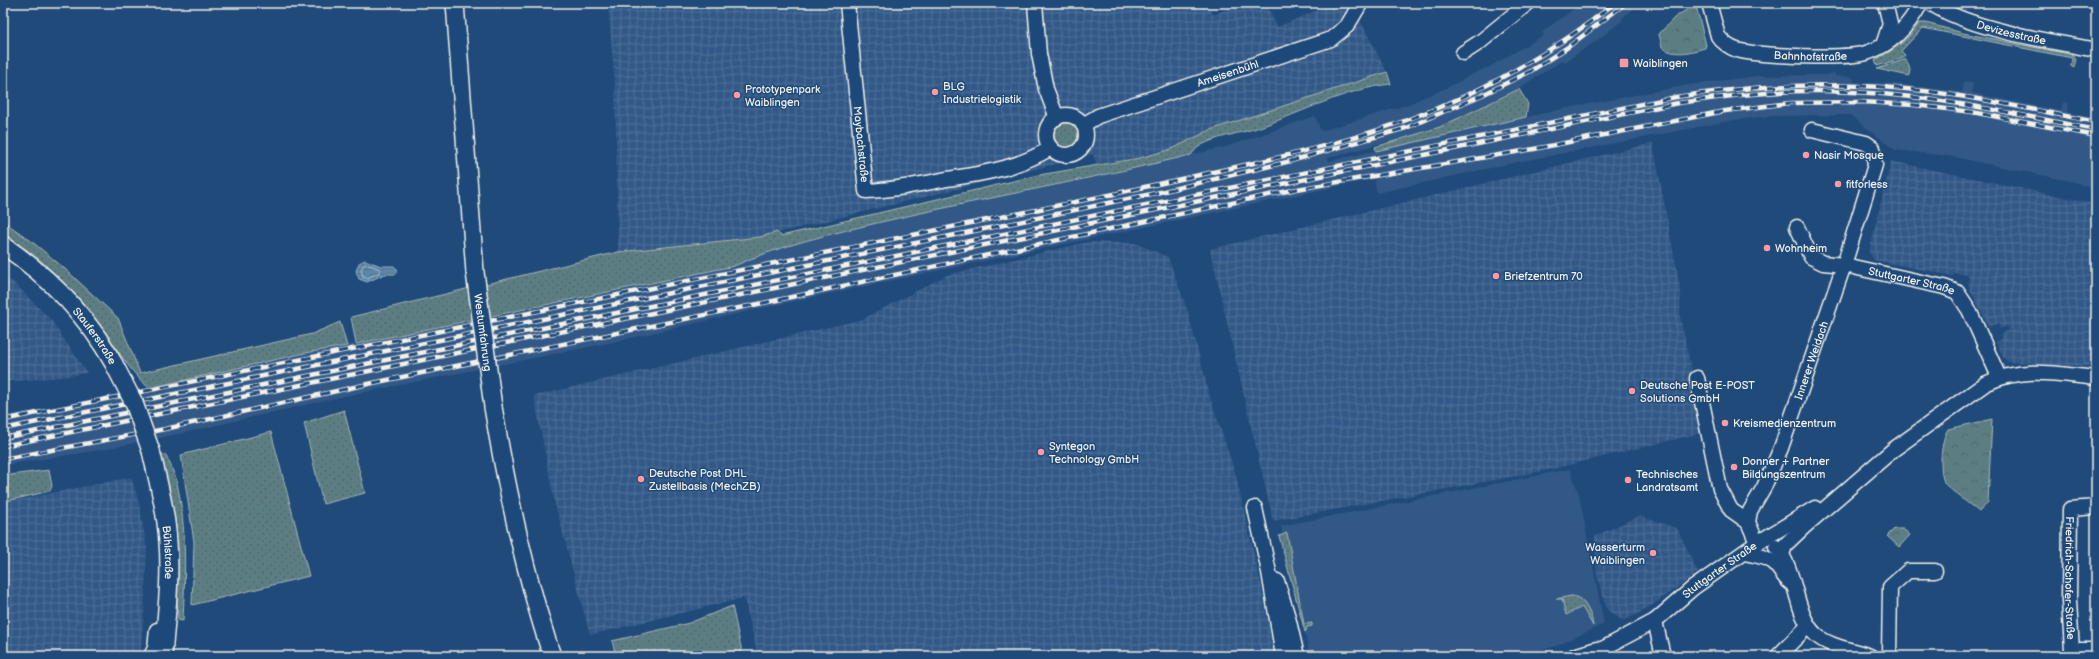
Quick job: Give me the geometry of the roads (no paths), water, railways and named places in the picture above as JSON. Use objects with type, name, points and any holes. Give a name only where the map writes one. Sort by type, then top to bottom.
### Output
[{"type":"main road","name":"Westumfahrung","points":[[455,3],[475,272],[492,407],[503,468],[520,540],[552,656]]},
{"type":"main road","name":"Stauferstraße","points":[[3,245],[55,287],[104,346],[134,403],[151,451]]},
{"type":"main road","name":"Bühlstraße","points":[[151,451],[166,518],[168,543],[168,582],[163,656]]},
{"type":"street","name":"Maybachstraße","points":[[847,3],[866,192],[888,190],[1001,170],[1030,160],[1051,148]]},
{"type":"street","points":[[1035,3],[1039,54],[1046,89],[1057,118]]},
{"type":"street","points":[[1463,53],[1480,42],[1528,3]]},
{"type":"street","name":"Bahnhofstraße","points":[[1710,3],[1720,40],[1737,50],[1848,56],[1868,53],[1898,36],[1913,18],[1921,3]]},
{"type":"street","points":[[1883,44],[1890,24],[1885,3]]},
{"type":"street","name":"Devizesstraße","points":[[1930,3],[1942,10],[1975,24],[2096,50]]},
{"type":"street","name":"Ameisenbühl","points":[[1083,125],[1098,116],[1331,40],[1347,26],[1359,6]]},
{"type":"street","points":[[1072,116],[1083,125],[1086,137],[1079,151],[1064,155],[1051,148],[1046,139],[1047,129],[1057,118],[1072,116]]},
{"type":"street","name":"Innerer Weidach","points":[[1748,522],[1750,511],[1764,487],[1781,448],[1844,265],[1875,165],[1873,148],[1866,143],[1858,139],[1812,130]]},
{"type":"street","points":[[1797,227],[1811,257],[1823,263],[1844,265]]},
{"type":"street","name":"Stuttgarter Straße","points":[[1844,265],[1944,286],[1957,292],[1969,310],[2000,377]]},
{"type":"street","name":"Stuttgarter Straße","points":[[1778,558],[1786,544],[1835,499],[1894,449],[1985,384],[2000,377],[2027,372],[2094,377]]},
{"type":"street","points":[[1697,378],[1720,489],[1731,510],[1748,522],[1762,541],[1778,558],[1794,585],[1808,626],[1816,635],[1826,641],[1870,656]]},
{"type":"street","name":"Stuttgarter Straße","points":[[1589,656],[1654,621],[1681,597],[1744,553],[1821,503],[1835,499]]},
{"type":"street","name":"Friedrich-Schofer-Straße","points":[[2096,507],[2070,509],[2069,601],[2072,650],[2096,650]]},
{"type":"street","points":[[1255,508],[1269,572],[1283,656]]},
{"type":"street","points":[[1744,553],[1778,558]]},
{"type":"street","points":[[1889,656],[1890,587],[1908,571],[1935,571]]},
{"type":"street","points":[[1269,572],[1278,583],[1296,656]]},
{"type":"street","points":[[152,656],[155,648],[161,593],[168,582]]},
{"type":"street","points":[[1654,621],[1663,656]]},
{"type":"street","points":[[1778,656],[1808,626]]},
{"type":"street","name":"Stuttgarter Straße","points":[[1574,656],[1607,646]]},
{"type":"water","points":[[365,260],[381,266],[394,266],[398,270],[396,274],[385,274],[367,282],[359,279],[356,271],[359,263]]},
{"type":"railway","points":[[3,420],[1114,194],[1260,162],[1333,144],[1404,121],[1488,85],[1566,39],[1615,3]]},
{"type":"railway","points":[[3,429],[1004,225],[1156,193],[1291,161],[1406,128],[1482,95],[1529,72],[1568,47],[1626,3]]},
{"type":"railway","points":[[3,438],[1676,97],[1722,91],[1814,85],[1890,88],[1949,94],[2096,122]]},
{"type":"railway","points":[[3,446],[1678,103],[1778,92],[1811,91],[1883,94],[1955,103],[2096,130]]},
{"type":"railway","points":[[3,459],[165,429],[368,384],[768,302],[1297,189],[1534,149],[1725,111],[1790,103],[1861,102],[1914,105],[1972,112],[2096,136]]},
{"type":"place","name":"Waiblingen","points":[[1624,63]]},
{"type":"place","name":"BLG Industrielogistik","points":[[935,92]]},
{"type":"place","name":"Prototypenpark Waiblingen","points":[[737,95]]},
{"type":"place","name":"Nasir Mosque","points":[[1806,155]]},
{"type":"place","name":"fitforless","points":[[1838,184]]},
{"type":"place","name":"Wohnheim","points":[[1767,248]]},
{"type":"place","name":"Briefzentrum 70","points":[[1496,276]]},
{"type":"place","name":"Deutsche Post E-POST Solutions GmbH","points":[[1632,391]]},
{"type":"place","name":"Kreismedienzentrum","points":[[1725,423]]},
{"type":"place","name":"Syntegon Technology GmbH","points":[[1041,452]]},
{"type":"place","name":"Donner + Partner Bildungszentrum","points":[[1734,467]]},
{"type":"place","name":"Deutsche Post DHL Zustellbasis (MechZB)","points":[[641,479]]},
{"type":"place","name":"Technisches Landratsamt","points":[[1628,480]]},
{"type":"place","name":"Wasserturm Waiblingen","points":[[1653,553]]}]
